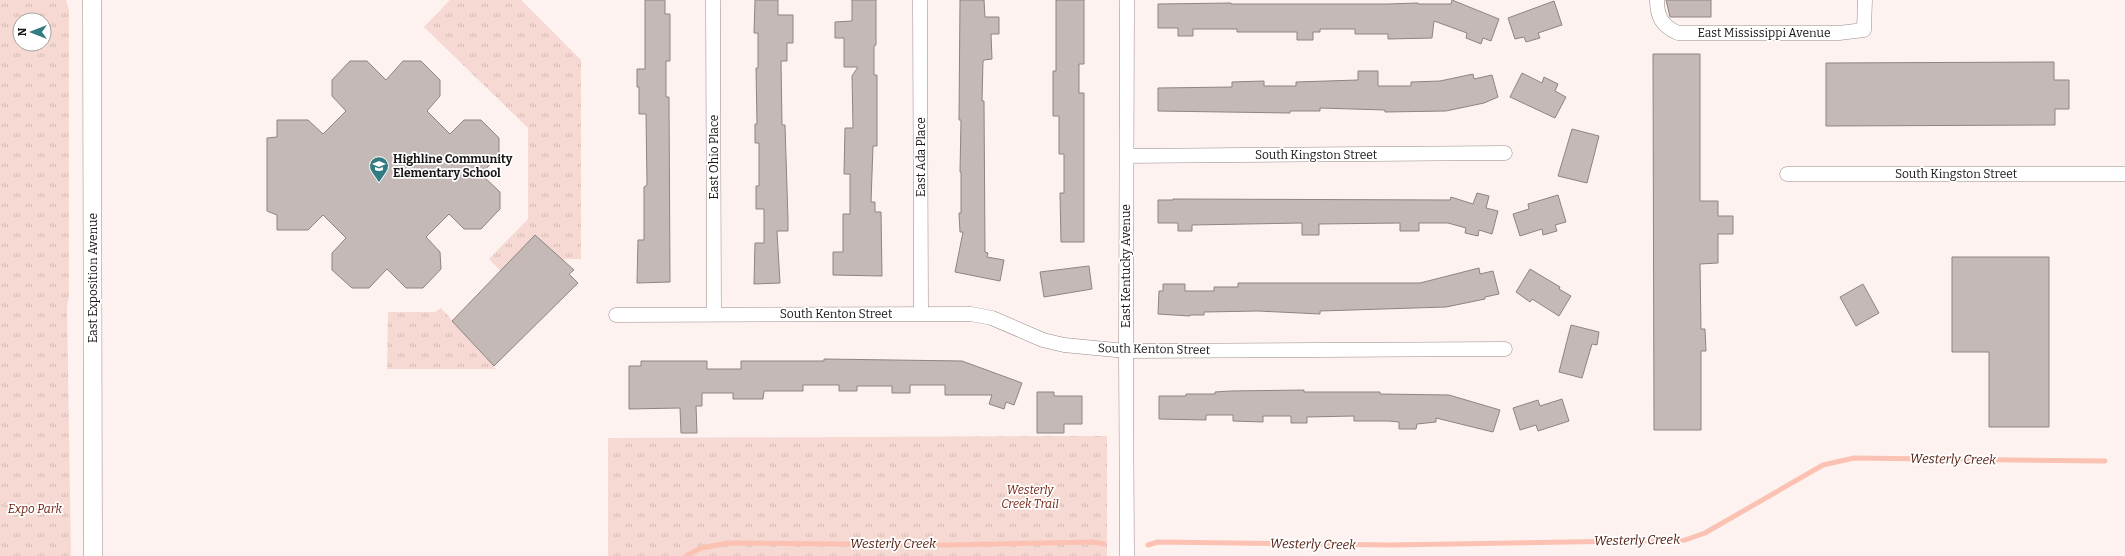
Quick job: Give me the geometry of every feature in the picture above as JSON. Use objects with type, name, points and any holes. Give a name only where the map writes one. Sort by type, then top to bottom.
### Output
[{"type":"street","name":"East Exposition Avenue","points":[[92,0],[93,556]]},
{"type":"street","name":"East Ohio Place","points":[[713,0],[714,314]]},
{"type":"street","name":"East Ada Place","points":[[920,0],[922,314]]},
{"type":"street","name":"East Kentucky Avenue","points":[[1127,0],[1127,556]]},
{"type":"street","name":"East Mississippi Avenue","points":[[1657,0],[1657,12],[1661,22],[1668,29],[1678,33],[1839,33],[1864,30],[1865,0]]},
{"type":"street","name":"South Kingston Street","points":[[1127,156],[1505,154]]},
{"type":"street","name":"South Kingston Street","points":[[1787,174],[2125,174]]},
{"type":"street","name":"South Kenton Street","points":[[616,315],[971,314],[992,318],[1043,340],[1064,345],[1126,352],[1505,350]]},
{"type":"green space","name":"Expo Park","points":[[0,0],[66,0],[69,10],[69,295],[67,308],[71,556],[0,556]]},
{"type":"green space","points":[[450,0],[521,0],[581,60],[581,259],[565,259],[525,296],[489,259],[528,219],[528,128],[424,27]]},
{"type":"green space","points":[[441,308],[496,369],[387,369],[388,312],[435,312]]},
{"type":"green space","name":"Westerly Creek Trail","points":[[1107,436],[1107,556],[608,556],[608,438]]},
{"type":"building","points":[[645,0],[665,0],[665,14],[670,14],[670,61],[666,61],[666,97],[669,97],[670,282],[637,283],[638,240],[644,240],[644,187],[647,185],[646,114],[639,114],[639,87],[637,87],[637,69],[645,69]]},
{"type":"building","points":[[755,0],[778,0],[778,15],[793,15],[793,43],[787,43],[787,61],[781,61],[782,125],[785,125],[788,231],[777,231],[780,283],[754,284],[755,243],[764,243],[764,209],[756,209],[756,186],[759,186],[759,143],[755,143],[755,124],[757,124],[756,68],[758,68],[758,33],[754,33]]},
{"type":"building","points":[[852,0],[876,0],[874,75],[877,75],[877,146],[873,146],[871,202],[875,202],[875,212],[881,212],[882,276],[833,275],[833,252],[843,252],[843,214],[850,214],[850,174],[844,174],[845,128],[853,128],[852,76],[858,67],[844,67],[844,38],[835,38],[835,22],[852,21]]},
{"type":"building","points":[[960,0],[984,0],[985,17],[999,17],[999,34],[991,34],[992,59],[983,61],[982,101],[984,101],[985,252],[988,253],[987,257],[1004,260],[1000,281],[955,272],[963,232],[960,232],[959,213],[961,213],[961,120],[959,120]]},
{"type":"building","points":[[1056,0],[1084,0],[1084,64],[1079,64],[1079,93],[1084,93],[1084,242],[1061,242],[1060,193],[1064,193],[1064,154],[1059,154],[1059,116],[1053,116],[1053,71],[1056,71]]},
{"type":"building","points":[[1452,0],[1499,19],[1491,41],[1483,38],[1481,44],[1466,38],[1467,33],[1434,21],[1432,38],[1388,39],[1388,34],[1355,34],[1355,29],[1320,29],[1320,32],[1313,32],[1313,40],[1297,40],[1297,32],[1237,32],[1237,29],[1193,29],[1193,36],[1178,36],[1178,28],[1158,28],[1158,4],[1451,4]]},
{"type":"building","points":[[1666,0],[1711,0],[1711,17],[1670,17]]},
{"type":"building","points":[[1554,1],[1562,25],[1538,33],[1540,38],[1526,42],[1524,37],[1515,39],[1508,18]]},
{"type":"building","points":[[1653,54],[1700,54],[1700,201],[1718,201],[1718,216],[1733,216],[1733,234],[1718,234],[1718,263],[1700,264],[1701,329],[1705,329],[1706,351],[1701,351],[1701,430],[1654,430]]},
{"type":"building","name":"Highline Community Elementary School","points":[[350,61],[367,61],[386,80],[403,61],[421,61],[440,80],[440,96],[427,111],[450,134],[464,120],[481,120],[499,138],[499,155],[481,174],[500,192],[500,209],[481,229],[464,229],[449,214],[426,237],[440,252],[441,269],[423,288],[406,288],[387,269],[369,288],[352,288],[332,270],[332,253],[346,238],[323,215],[308,230],[277,230],[277,215],[267,211],[267,138],[277,137],[277,120],[308,120],[323,134],[346,111],[332,96],[332,80]]},
{"type":"building","points":[[2054,62],[2054,80],[2069,80],[2069,109],[2055,109],[2055,125],[1826,126],[1826,63]]},
{"type":"building","points":[[1358,71],[1378,71],[1378,86],[1411,86],[1411,82],[1440,81],[1473,74],[1474,79],[1492,75],[1498,97],[1484,103],[1446,111],[1385,112],[1385,110],[1320,108],[1320,111],[1290,111],[1290,113],[1158,111],[1158,88],[1232,87],[1232,82],[1264,81],[1264,86],[1296,86],[1296,82],[1358,80]]},
{"type":"building","points":[[1522,73],[1542,83],[1544,77],[1558,84],[1555,91],[1566,97],[1555,118],[1510,97]]},
{"type":"building","points":[[1572,129],[1599,136],[1587,183],[1558,176]]},
{"type":"building","points":[[1477,193],[1489,196],[1486,208],[1498,211],[1492,234],[1479,230],[1478,236],[1465,233],[1466,228],[1448,223],[1419,223],[1419,231],[1400,231],[1400,223],[1319,224],[1319,235],[1302,235],[1302,223],[1192,225],[1192,231],[1178,231],[1178,223],[1158,223],[1158,200],[1450,200],[1451,197],[1473,204]]},
{"type":"building","points":[[1558,195],[1566,222],[1555,225],[1557,231],[1543,235],[1542,229],[1520,236],[1513,214],[1529,209],[1528,204]]},
{"type":"building","points":[[535,235],[574,270],[569,274],[578,283],[494,366],[452,321]]},
{"type":"building","points":[[1952,257],[2049,257],[2049,427],[1989,427],[1989,352],[1952,352]]},
{"type":"building","points":[[1089,266],[1092,289],[1044,297],[1040,272]]},
{"type":"building","points":[[1479,268],[1480,274],[1493,271],[1499,294],[1485,297],[1485,299],[1446,307],[1320,311],[1320,314],[1258,311],[1204,312],[1204,315],[1190,316],[1158,314],[1159,291],[1163,291],[1163,284],[1185,284],[1185,291],[1214,291],[1214,287],[1238,287],[1238,283],[1420,283]]},
{"type":"building","points":[[1530,269],[1560,287],[1559,289],[1571,296],[1559,316],[1532,299],[1530,302],[1516,292]]},
{"type":"building","points":[[1863,284],[1879,313],[1856,326],[1840,297]]},
{"type":"building","points":[[1571,325],[1599,332],[1597,345],[1592,344],[1582,378],[1559,372]]},
{"type":"building","points":[[824,359],[962,361],[1022,383],[1014,405],[1006,402],[1004,409],[989,404],[992,395],[945,395],[945,385],[910,385],[910,393],[892,393],[892,386],[857,386],[857,391],[839,391],[839,385],[803,385],[803,391],[764,391],[763,399],[733,399],[733,393],[702,393],[702,406],[696,406],[697,433],[681,433],[680,408],[629,409],[629,366],[641,366],[641,361],[707,361],[707,369],[741,369],[741,361],[824,361]]},
{"type":"building","points":[[1304,390],[1304,392],[1380,392],[1380,394],[1449,395],[1500,410],[1493,432],[1436,418],[1436,422],[1417,424],[1416,429],[1399,429],[1399,422],[1354,421],[1354,416],[1307,417],[1307,423],[1291,423],[1291,416],[1263,416],[1263,422],[1233,421],[1233,415],[1206,415],[1206,420],[1159,419],[1159,396],[1215,394],[1215,392],[1230,391]]},
{"type":"building","points":[[1037,392],[1054,392],[1054,396],[1082,396],[1082,424],[1064,424],[1064,433],[1037,433]]},
{"type":"building","points":[[1562,399],[1569,421],[1538,431],[1536,425],[1520,430],[1513,408],[1538,400],[1540,406]]},
{"type":"waterway","name":"Westerly Creek","points":[[1148,545],[1158,542],[1390,545],[1685,540],[1705,533],[1823,465],[1854,458],[2105,461]]},
{"type":"waterway","name":"Westerly Creek","points":[[686,556],[701,548],[728,543],[947,545],[1094,542],[1104,544]]},
{"type":"place","name":"Highline Community Elementary School","points":[[379,183]]}]
